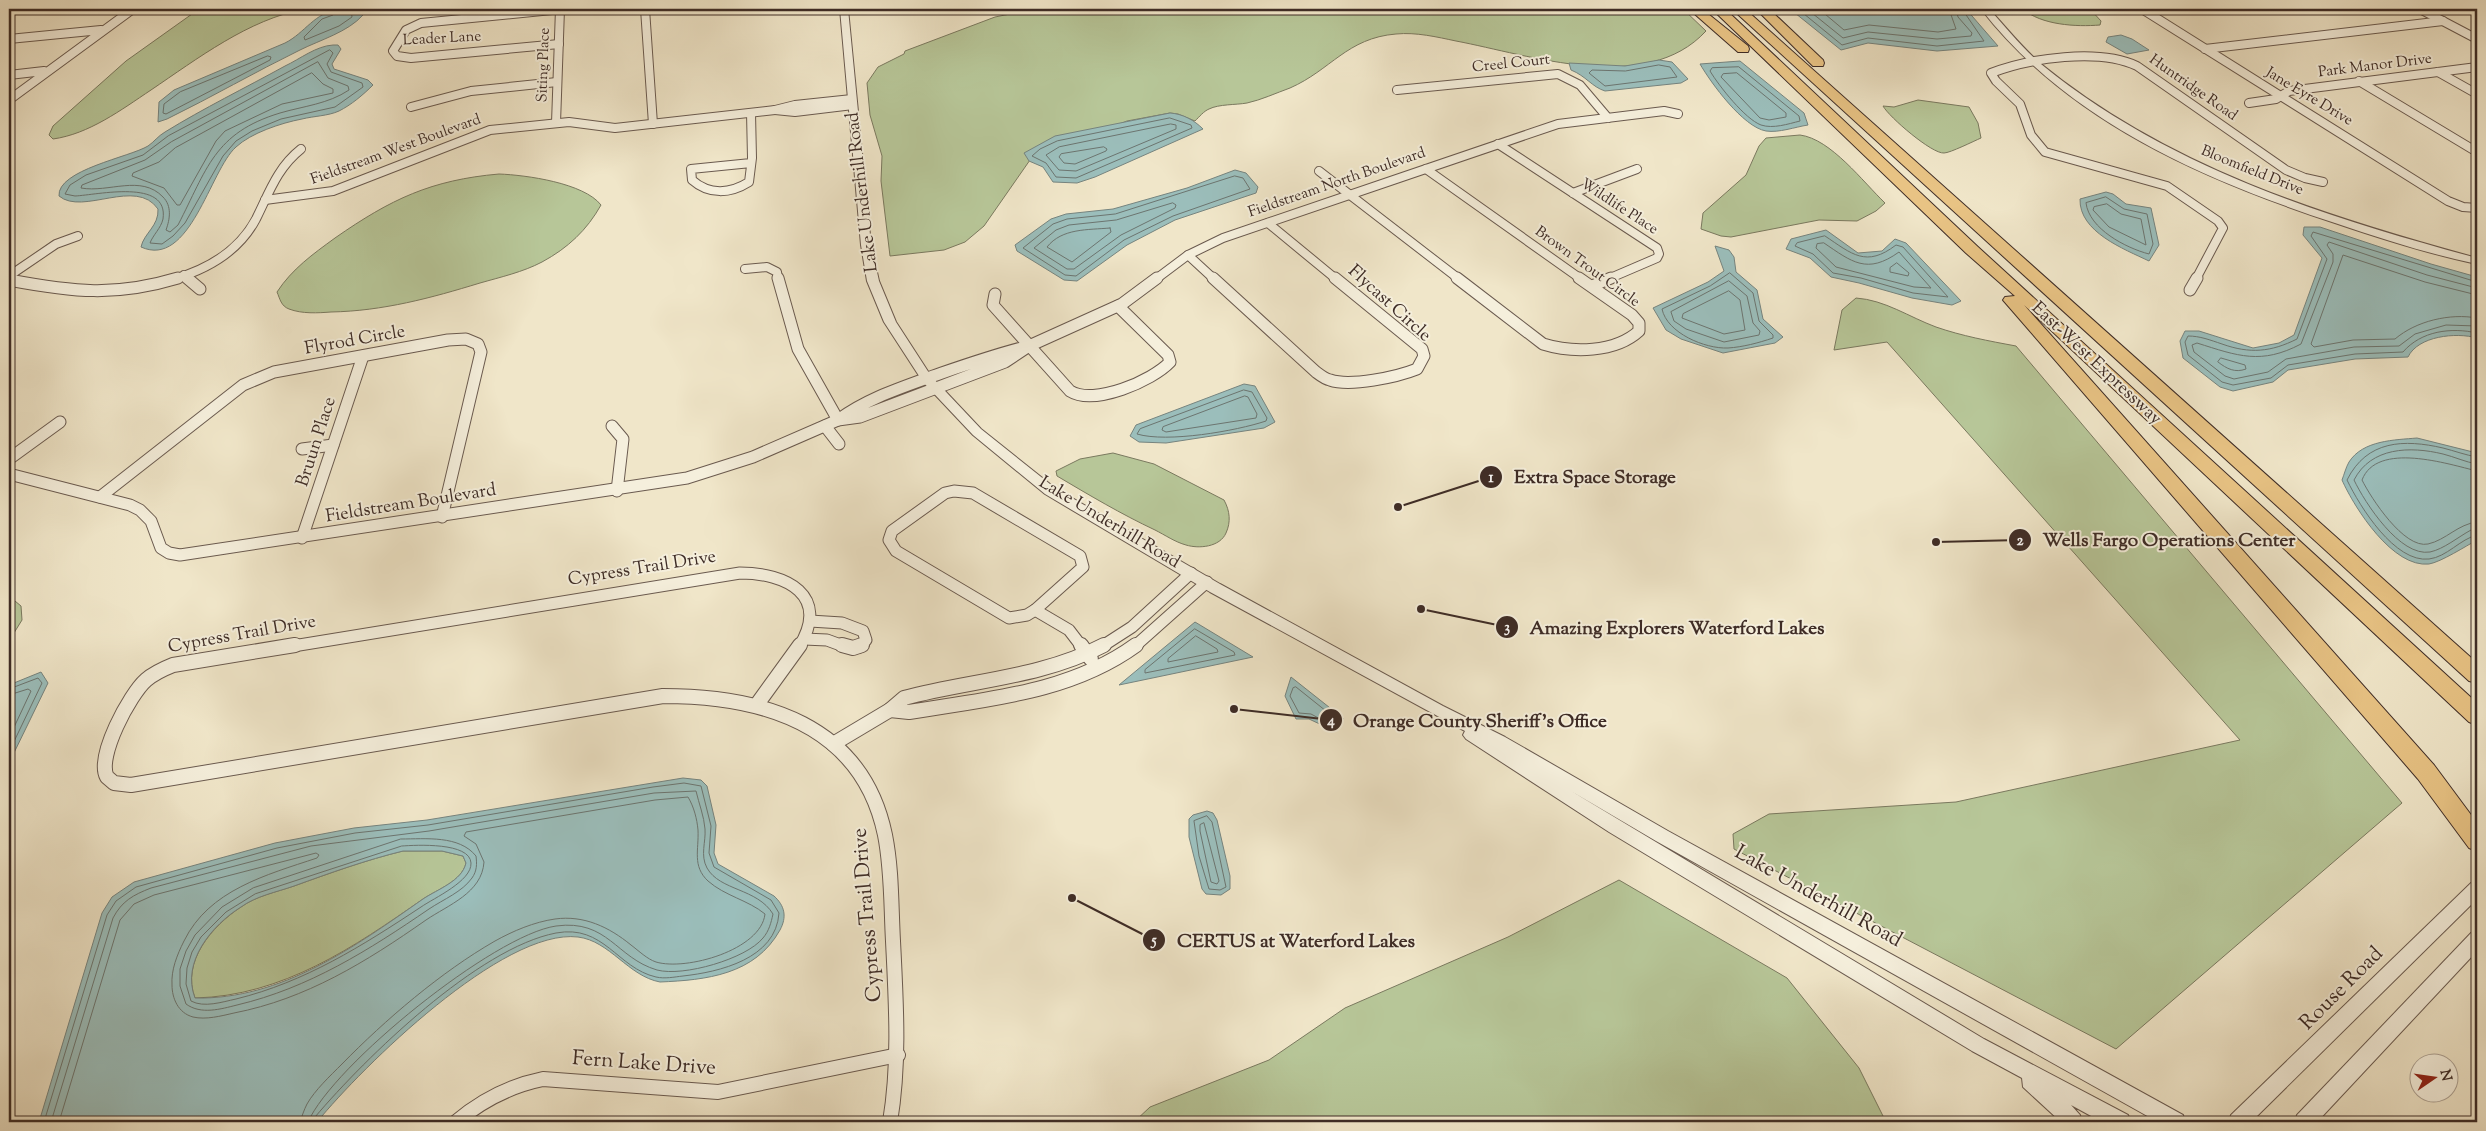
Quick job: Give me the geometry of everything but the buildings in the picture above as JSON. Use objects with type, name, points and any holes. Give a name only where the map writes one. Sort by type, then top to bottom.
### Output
[{"type":"highway","points":[[1695,9],[1806,101],[1822,109]]},
{"type":"highway","name":"East-West Expressway","points":[[1718,9],[1972,250],[2005,278],[2304,558],[2477,716]]},
{"type":"highway","name":"East-West Expressway","points":[[1738,9],[2477,675]]},
{"type":"highway","points":[[1762,9],[1846,90],[1885,131],[1894,148]]},
{"type":"highway","points":[[1972,250],[1985,270],[2426,772],[2461,806],[2477,818]]},
{"type":"highway","points":[[2426,772],[2477,841]]},
{"type":"street","points":[[9,100],[133,9]]},
{"type":"street","name":"Siting Place","points":[[556,123],[561,9]]},
{"type":"street","name":"Leader Lane","points":[[559,44],[415,58],[400,57],[393,51],[406,30],[421,22],[561,9]]},
{"type":"street","points":[[645,9],[653,124]]},
{"type":"street","name":"Lake Underhill Road","points":[[844,9],[866,245],[871,274],[890,322],[931,383],[977,432],[1050,491],[1191,573],[1438,710],[1500,741],[1696,855],[2176,1122]]},
{"type":"street","name":"Bloomfield Drive","points":[[1985,9],[2035,64],[2097,109],[2154,144],[2195,164],[2331,218],[2409,244],[2477,261]]},
{"type":"street","name":"Jane Eyre Drive","points":[[2142,9],[2448,201],[2463,207],[2477,208]]},
{"type":"street","points":[[2420,9],[2477,39]]},
{"type":"street","points":[[2204,49],[2442,20]]},
{"type":"street","points":[[9,39],[103,30]]},
{"type":"street","name":"Huntridge Road","points":[[2035,64],[2094,56],[2125,61],[2138,66],[2286,170],[2305,178],[2323,182]]},
{"type":"street","points":[[2035,64],[2001,69],[1991,74],[2020,104],[2035,145],[2045,152],[2167,186],[2203,209],[2224,228],[2190,290]]},
{"type":"street","name":"Park Manor Drive","points":[[2249,103],[2276,99],[2289,91],[2477,67]]},
{"type":"street","points":[[9,75],[46,71]]},
{"type":"street","points":[[2438,72],[2477,94]]},
{"type":"street","name":"Creel Court","points":[[1397,90],[1558,74],[1570,76],[1577,81],[1608,118]]},
{"type":"street","points":[[2360,81],[2477,152]]},
{"type":"street","points":[[411,108],[473,90],[557,82]]},
{"type":"street","name":"Fieldstream West Boulevard","points":[[265,200],[333,190],[486,131],[578,122],[612,128],[775,110],[798,111],[852,102]]},
{"type":"street","name":"Fieldstream North Boulevard","points":[[931,383],[995,353],[1029,346],[1086,322],[1118,306],[1188,255],[1223,238],[1558,124],[1664,111],[1678,114]]},
{"type":"street","points":[[750,163],[691,169],[692,180],[699,187],[709,191],[739,188],[750,181],[751,113]]},
{"type":"street","name":"Wildlife Place","points":[[1498,144],[1656,248],[1659,254],[1656,258],[1592,286]]},
{"type":"street","points":[[9,280],[72,290],[104,292],[144,287],[184,275],[216,259],[238,244],[250,230],[287,159],[301,149]]},
{"type":"street","name":"Brown Trout Circle","points":[[1349,195],[1543,344],[1565,350],[1622,342],[1636,336],[1639,331],[1639,324],[1632,314],[1426,169]]},
{"type":"street","points":[[1573,193],[1636,169]]},
{"type":"street","points":[[1319,171],[1349,195]]},
{"type":"street","name":"Flycast Circle","points":[[1188,255],[1316,372],[1330,381],[1341,382],[1399,375],[1417,369],[1424,356],[1422,349],[1268,223]]},
{"type":"street","points":[[9,276],[56,244],[78,236]]},
{"type":"street","points":[[745,270],[765,267],[777,272],[784,305],[798,348],[838,420]]},
{"type":"street","points":[[184,275],[200,288]]},
{"type":"street","points":[[995,294],[993,305],[1070,391],[1080,397],[1100,395],[1167,368],[1170,362],[1168,355],[1118,306]]},
{"type":"street","name":"Flyrod Circle","points":[[100,497],[251,380],[267,374],[456,339],[471,340],[480,346],[481,352],[442,517]]},
{"type":"street","name":"Bruun Place","points":[[302,538],[363,356]]},
{"type":"street","name":"Fieldstream Boulevard","points":[[9,474],[124,503],[140,510],[153,524],[159,546],[169,553],[190,554],[679,481],[721,470],[766,453],[838,420],[853,408],[931,383]]},
{"type":"street","points":[[9,459],[60,422]]},
{"type":"street","points":[[612,426],[623,439],[616,490]]},
{"type":"street","points":[[825,426],[839,444]]},
{"type":"street","points":[[302,449],[333,445]]},
{"type":"street","points":[[961,490],[973,493],[1080,556],[1083,568],[1036,610],[1027,615],[1009,618],[896,552],[889,540],[889,535],[945,494],[961,490]]},
{"type":"street","name":"Cypress Trail Drive","points":[[810,621],[809,608],[804,596],[790,582],[769,574],[740,573],[177,664],[154,673],[135,690],[104,761],[103,770],[105,776],[112,782],[132,785],[648,697],[704,695],[758,704],[794,718],[833,744],[855,767],[866,784],[877,809],[884,833],[898,1055],[890,1122]]},
{"type":"street","points":[[833,744],[890,710],[906,698],[1038,672],[1088,654],[1125,632],[1191,573]]},
{"type":"street","points":[[890,710],[909,712],[1043,688],[1098,668],[1145,638],[1207,582]]},
{"type":"street","points":[[1036,610],[1069,630],[1098,668]]},
{"type":"street","points":[[758,704],[804,639],[810,621],[848,625],[863,631],[866,640],[862,646],[853,648],[827,640],[804,639]]},
{"type":"street","points":[[966,685],[968,702]]},
{"type":"street","name":"Lake Underhill Road","points":[[1438,710],[1474,737],[1615,828],[2009,1063],[2121,1122]]},
{"type":"street","name":"Rouse Road","points":[[2238,1122],[2477,888]]},
{"type":"street","points":[[2304,1122],[2477,939]]},
{"type":"street","name":"Fern Lake Drive","points":[[456,1122],[476,1105],[501,1091],[535,1081],[550,1079],[718,1092],[898,1055]]},
{"type":"street","points":[[2009,1063],[2057,1104],[2073,1122]]},
{"type":"green space","points":[[199,9],[305,9],[284,14],[264,22],[224,42],[92,127],[53,139],[49,135],[53,126],[126,61]]},
{"type":"green space","points":[[1035,9],[1683,9],[1706,31],[1681,51],[1652,62],[1620,66],[1586,66],[1552,61],[1419,34],[1396,34],[1379,37],[1352,48],[1304,81],[1263,98],[1247,103],[1213,107],[1205,111],[1195,121],[1170,113],[1127,121],[1030,160],[984,226],[965,242],[944,250],[890,256],[881,181],[882,156],[870,115],[867,83],[878,67],[904,54],[905,51],[995,17]]},
{"type":"green space","points":[[2023,9],[2090,9],[2101,21],[2100,25],[2059,24],[2039,19]]},
{"type":"green space","points":[[1918,100],[1969,107],[1978,123],[1981,138],[1944,153],[1938,152],[1911,134],[1883,106],[1894,107]]},
{"type":"green space","points":[[1800,135],[1812,138],[1835,153],[1885,203],[1876,211],[1857,221],[1819,220],[1731,237],[1721,236],[1701,229],[1703,213],[1746,175],[1759,146],[1766,138]]},
{"type":"green space","points":[[499,174],[539,178],[568,186],[593,197],[601,205],[576,238],[560,251],[542,262],[512,274],[425,299],[369,309],[321,313],[305,312],[289,309],[281,302],[277,292],[296,269],[335,238],[375,212],[412,194],[432,187],[453,181]]},
{"type":"green space","points":[[1856,298],[1887,305],[1946,330],[2016,346],[2402,803],[2116,1049],[1734,849],[1733,834],[1769,814],[1956,802],[2240,740],[1887,342],[1834,350],[1842,310]]},
{"type":"green space","points":[[1113,453],[1154,464],[1224,500],[1229,512],[1229,521],[1228,529],[1223,538],[1214,544],[1203,547],[1182,544],[1117,511],[1057,476],[1056,471],[1080,459]]},
{"type":"green space","points":[[9,596],[21,606],[22,620],[9,641]]},
{"type":"green space","points":[[403,851],[442,851],[463,856],[466,863],[464,869],[455,880],[344,951],[316,966],[258,988],[227,995],[195,998],[192,985],[192,971],[202,946],[220,924],[241,907],[266,895]]},
{"type":"green space","points":[[1619,880],[1787,978],[1859,1068],[1886,1122],[1134,1122],[1150,1107],[1269,1060],[1345,1008],[1508,937]]},
{"type":"water","points":[[1790,9],[1966,9],[1998,46],[1937,51],[1868,43],[1841,50]]},
{"type":"water","points":[[338,10],[361,12],[363,15],[342,31],[300,50],[184,111],[158,122],[159,102],[174,90],[285,43],[316,19]]},
{"type":"water","points":[[2121,35],[2132,39],[2149,50],[2127,54],[2106,42],[2108,37]]},
{"type":"water","points":[[338,45],[341,49],[332,64],[334,69],[368,80],[373,85],[357,100],[339,111],[276,126],[242,142],[226,159],[197,214],[186,231],[173,244],[158,250],[141,247],[158,215],[158,209],[148,200],[137,196],[123,196],[82,202],[69,201],[59,196],[62,187],[70,179],[82,172],[148,146],[180,123],[210,106],[314,50]]},
{"type":"water","points":[[1659,60],[1672,62],[1688,79],[1681,83],[1605,91],[1571,70],[1569,63],[1625,66]]},
{"type":"water","points":[[1740,61],[1804,113],[1808,125],[1776,131],[1766,131],[1757,128],[1748,122],[1729,103],[1700,64]]},
{"type":"water","points":[[1170,113],[1188,118],[1203,129],[1095,177],[1077,183],[1053,182],[1043,167],[1029,161],[1024,153],[1055,136]]},
{"type":"water","points":[[1235,170],[1246,173],[1258,187],[1256,193],[1175,220],[1127,245],[1077,281],[1064,280],[1017,251],[1015,245],[1051,219],[1066,214],[1113,209],[1187,188]]},
{"type":"water","points":[[2106,192],[2113,194],[2126,204],[2151,208],[2159,245],[2149,261],[2105,238],[2087,221],[2082,211],[2080,199]]},
{"type":"water","points":[[2304,227],[2320,227],[2431,264],[2477,277],[2477,338],[2459,335],[2438,337],[2420,344],[2408,357],[2355,359],[2288,370],[2273,382],[2233,391],[2220,387],[2183,358],[2180,341],[2185,331],[2199,331],[2253,348],[2279,343],[2294,335],[2322,258],[2303,235]]},
{"type":"water","points":[[1826,230],[1858,253],[1882,251],[1895,239],[1906,243],[1961,301],[1952,305],[1912,298],[1831,277],[1810,258],[1786,249],[1791,239]]},
{"type":"water","points":[[1715,246],[1729,250],[1734,257],[1736,272],[1757,290],[1763,319],[1783,337],[1775,343],[1723,353],[1681,339],[1666,330],[1653,308],[1708,282],[1724,271]]},
{"type":"water","points":[[1244,384],[1255,386],[1275,422],[1264,428],[1166,443],[1139,442],[1130,436],[1136,425]]},
{"type":"water","points":[[2417,438],[2477,453],[2477,540],[2447,557],[2429,564],[2415,563],[2402,557],[2389,547],[2356,506],[2342,480],[2349,462],[2362,449],[2380,442]]},
{"type":"water","points":[[1195,622],[1253,657],[1119,685]]},
{"type":"water","points":[[41,672],[48,683],[9,763],[9,685]]},
{"type":"water","points":[[1291,677],[1344,719],[1324,726],[1309,719],[1296,719],[1285,696]]},
{"type":"water","points":[[683,778],[701,780],[707,786],[716,825],[714,853],[718,864],[774,896],[783,908],[784,921],[770,945],[757,957],[743,966],[712,977],[660,982],[649,979],[600,945],[578,937],[547,940],[512,954],[474,977],[400,1037],[366,1069],[317,1122],[39,1122],[102,913],[112,897],[134,882],[275,843],[354,828],[427,820]],"holes":[[[403,851],[442,851],[463,856],[466,863],[460,875],[344,952],[287,980],[257,990],[227,996],[195,998],[192,971],[202,946],[220,924],[247,903],[348,867]]]},
{"type":"water","points":[[1207,811],[1213,813],[1217,820],[1230,876],[1230,889],[1221,895],[1206,894],[1202,889],[1189,837],[1189,819],[1193,815]]},
{"type":"place","name":"Extra Space Storage","points":[[1398,507]]},
{"type":"place","name":"Wells Fargo Operations Center","points":[[1936,542]]},
{"type":"place","name":"Amazing Explorers Waterford Lakes","points":[[1421,609]]},
{"type":"place","name":"Orange County Sheriff's Office","points":[[1234,709]]},
{"type":"place","name":"CERTUS at Waterford Lakes","points":[[1072,898]]}]
